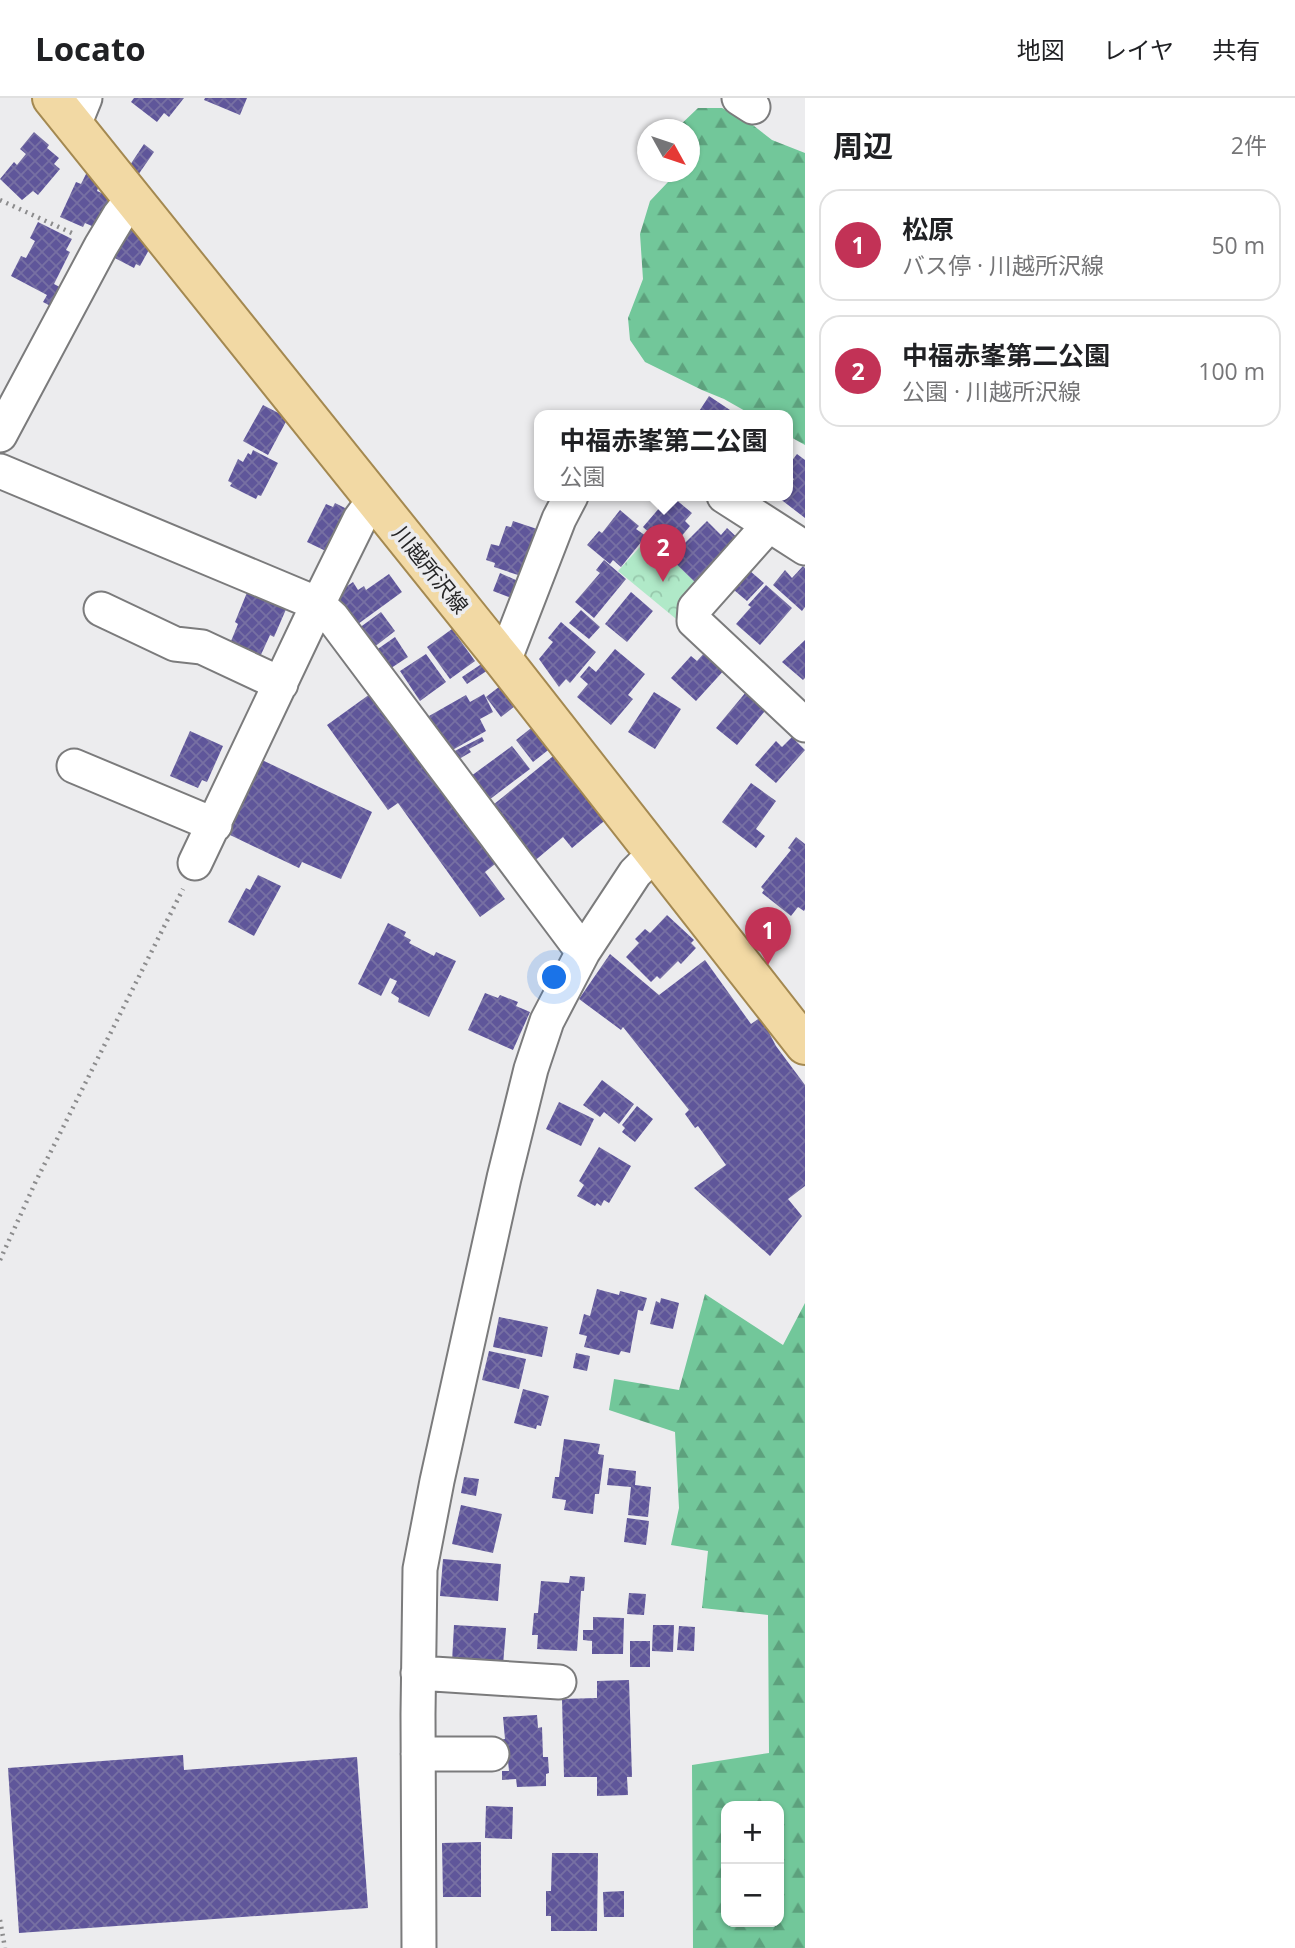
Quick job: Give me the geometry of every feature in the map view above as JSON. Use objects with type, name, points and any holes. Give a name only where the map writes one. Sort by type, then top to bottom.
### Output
[{"type":"main road","name":"川越所沢線","points":[[70,107],[133,198],[504,661],[805,1045]]},
{"type":"street","points":[[0,435],[101,246],[133,198]]},
{"type":"street","points":[[0,471],[318,604],[332,617],[583,952]]},
{"type":"street","points":[[195,863],[318,604],[360,519],[374,500]]},
{"type":"street","points":[[504,661],[568,501]]},
{"type":"street","points":[[731,501],[805,548]]},
{"type":"street","points":[[768,526],[695,608],[694,621],[805,724]]},
{"type":"street","points":[[101,609],[175,644],[202,647],[281,684]]},
{"type":"street","points":[[74,765],[215,825]]},
{"type":"street","points":[[419,1948],[420,1569],[504,1178],[531,1069],[543,1033],[583,952],[635,873],[654,854]]},
{"type":"street","points":[[418,1673],[559,1682]]},
{"type":"street","points":[[418,1754],[492,1754]]},
{"type":"path","points":[[0,200],[101,246]]},
{"type":"path","points":[[0,1259],[30,1193],[125,1008],[195,863]]},
{"type":"path","points":[[0,1920],[5,1948]]},
{"type":"green space","points":[[698,108],[722,108],[749,122],[772,140],[805,153],[805,445],[793,438],[793,410],[743,410],[645,362],[630,340],[628,318],[643,279],[640,234],[650,201],[668,182],[700,182],[700,119],[686,119]]},
{"type":"green space","points":[[649,537],[706,593],[681,623],[618,571]]},
{"type":"green space","points":[[705,1294],[783,1345],[805,1303],[805,1948],[693,1948],[692,1765],[769,1753],[768,1615],[702,1608],[708,1551],[671,1545],[679,1508],[675,1432],[609,1410],[614,1379],[679,1390]]},
{"type":"building","points":[[134,98],[184,98],[169,117],[164,113],[157,122],[131,102]]},
{"type":"building","points":[[247,98],[240,115],[204,100]]},
{"type":"building","points":[[34,132],[59,158],[54,164],[60,169],[38,195],[33,191],[22,200],[0,179],[14,162],[17,165],[26,154],[20,149]]},
{"type":"building","points":[[144,144],[154,152],[138,175],[128,168]]},
{"type":"building","points":[[87,172],[93,175],[91,178],[100,182],[97,191],[115,199],[101,230],[85,223],[83,227],[60,217],[76,182],[81,184]]},
{"type":"building","points":[[38,222],[72,239],[66,250],[70,252],[54,284],[67,291],[58,310],[43,302],[47,295],[11,276],[21,256],[26,258],[35,241],[30,238]]},
{"type":"building","points":[[128,228],[148,239],[151,246],[140,266],[136,264],[134,268],[109,255]]},
{"type":"building","points":[[709,396],[730,410],[700,410]]},
{"type":"building","points":[[263,405],[288,418],[268,455],[243,441]]},
{"type":"building","points":[[253,450],[278,463],[261,496],[258,495],[256,499],[230,486],[232,483],[228,481],[238,459],[243,462]]},
{"type":"building","points":[[797,454],[805,460],[805,518],[783,501],[793,501],[793,459]]},
{"type":"building","points":[[672,501],[678,501],[692,513],[685,521],[690,526],[680,538],[676,535],[665,547],[643,527],[661,506],[665,509]]},
{"type":"building","points":[[335,503],[351,511],[330,553],[307,542],[326,504],[333,507]]},
{"type":"building","points":[[620,510],[639,526],[636,529],[646,536],[621,567],[613,560],[610,564],[587,545],[599,531],[602,533]]},
{"type":"building","points":[[513,521],[537,529],[521,576],[494,567],[495,563],[486,560],[491,544],[499,546],[506,526],[511,527]]},
{"type":"building","points":[[707,521],[721,535],[727,528],[742,542],[699,586],[670,558]]},
{"type":"building","points":[[604,560],[626,579],[594,618],[575,602],[600,573],[596,570]]},
{"type":"building","points":[[803,566],[805,607],[802,611],[773,585],[785,570],[792,578]]},
{"type":"building","points":[[750,571],[764,583],[747,601],[734,590]]},
{"type":"building","points":[[500,573],[518,581],[511,598],[493,591]]},
{"type":"building","points":[[389,574],[402,592],[358,624],[336,594],[353,582],[358,590],[364,586],[366,590]]},
{"type":"building","points":[[766,585],[792,608],[760,645],[736,624]]},
{"type":"building","points":[[248,590],[287,607],[274,637],[270,635],[259,659],[229,646]]},
{"type":"building","points":[[631,592],[653,611],[627,642],[605,624]]},
{"type":"building","points":[[581,610],[600,627],[589,639],[569,623]]},
{"type":"building","points":[[381,612],[395,631],[369,651],[355,631]]},
{"type":"building","points":[[561,622],[596,652],[570,683],[566,679],[559,687],[539,659],[553,642],[548,638]]},
{"type":"building","points":[[452,629],[475,661],[450,679],[427,647]]},
{"type":"building","points":[[395,637],[408,657],[385,672],[372,653]]},
{"type":"building","points":[[805,640],[805,678],[803,680],[782,662]]},
{"type":"building","points":[[615,649],[645,674],[628,695],[633,699],[611,725],[577,697],[588,684],[580,677],[589,666],[596,672]]},
{"type":"building","points":[[707,650],[726,668],[696,701],[671,678],[691,656],[697,661]]},
{"type":"building","points":[[426,654],[446,682],[420,701],[400,671]]},
{"type":"building","points":[[483,663],[488,670],[467,684],[462,677]]},
{"type":"building","points":[[504,683],[519,703],[501,717],[486,697]]},
{"type":"building","points":[[377,689],[496,854],[490,857],[495,864],[485,872],[505,899],[480,917],[398,803],[388,810],[327,725]]},
{"type":"building","points":[[654,692],[681,709],[655,749],[628,732]]},
{"type":"building","points":[[746,692],[769,706],[737,745],[716,728]]},
{"type":"building","points":[[484,694],[493,712],[480,719],[486,731],[449,752],[429,716],[466,695],[470,702]]},
{"type":"building","points":[[535,725],[552,747],[533,762],[516,740]]},
{"type":"building","points":[[190,731],[223,746],[207,782],[202,780],[198,788],[170,776]]},
{"type":"building","points":[[482,737],[484,741],[454,762],[449,754]]},
{"type":"building","points":[[792,737],[805,750],[776,783],[755,765],[776,741],[782,747]]},
{"type":"building","points":[[512,746],[530,769],[485,803],[467,779]]},
{"type":"building","points":[[557,753],[609,817],[572,848],[563,837],[532,863],[488,809]]},
{"type":"building","points":[[262,760],[372,812],[341,879],[302,862],[299,868],[228,834]]},
{"type":"building","points":[[751,783],[776,801],[756,829],[765,836],[756,848],[722,822]]},
{"type":"building","points":[[796,837],[805,844],[805,909],[804,911],[798,907],[791,916],[762,893],[764,890],[761,887],[791,850],[788,848]]},
{"type":"building","points":[[258,875],[281,886],[254,936],[228,922],[246,888],[250,890]]},
{"type":"building","points":[[667,915],[694,940],[691,943],[696,948],[681,964],[678,961],[660,979],[657,976],[651,982],[626,957],[639,943],[635,939],[645,929],[650,933]]},
{"type":"building","points":[[388,923],[406,932],[404,936],[411,940],[409,943],[434,956],[436,952],[456,961],[429,1017],[398,1002],[399,998],[391,993],[397,981],[390,978],[381,996],[358,984]]},
{"type":"building","points":[[610,954],[659,995],[705,960],[751,1024],[761,1017],[776,1046],[805,1085],[805,1186],[788,1199],[802,1216],[770,1256],[694,1188],[726,1165],[698,1126],[695,1128],[685,1114],[689,1110],[623,1027],[621,1030],[579,999]]},
{"type":"building","points":[[485,993],[518,1002],[516,1006],[530,1012],[513,1050],[468,1030]]},
{"type":"building","points":[[602,1080],[634,1104],[619,1124],[604,1112],[600,1117],[583,1105]]},
{"type":"building","points":[[559,1102],[594,1119],[581,1146],[546,1129]]},
{"type":"building","points":[[637,1106],[653,1119],[635,1142],[622,1132],[625,1128],[622,1125]]},
{"type":"building","points":[[599,1147],[631,1166],[609,1203],[604,1200],[601,1206],[597,1203],[595,1206],[577,1196],[584,1185],[579,1181]]},
{"type":"building","points":[[597,1289],[619,1295],[620,1291],[647,1298],[643,1311],[638,1310],[630,1353],[621,1351],[619,1355],[584,1347],[587,1336],[579,1334],[584,1314],[590,1316]]},
{"type":"building","points":[[661,1298],[679,1303],[673,1329],[650,1324],[656,1301],[660,1303]]},
{"type":"building","points":[[499,1317],[548,1327],[542,1357],[493,1347]]},
{"type":"building","points":[[489,1351],[526,1359],[519,1389],[482,1380]]},
{"type":"building","points":[[576,1353],[590,1356],[587,1371],[573,1368]]},
{"type":"building","points":[[523,1389],[549,1396],[541,1426],[537,1425],[536,1429],[514,1423]]},
{"type":"building","points":[[564,1439],[600,1444],[598,1454],[604,1455],[599,1494],[595,1494],[593,1514],[564,1510],[566,1500],[552,1498],[555,1477],[559,1477]]},
{"type":"building","points":[[609,1468],[636,1471],[635,1485],[651,1487],[648,1517],[628,1515],[631,1487],[607,1485]]},
{"type":"building","points":[[464,1477],[479,1479],[476,1496],[461,1493]]},
{"type":"building","points":[[461,1505],[502,1514],[493,1553],[452,1544]]},
{"type":"building","points":[[627,1518],[649,1521],[646,1545],[624,1542]]},
{"type":"building","points":[[443,1559],[501,1564],[498,1601],[440,1596]]},
{"type":"building","points":[[570,1576],[585,1577],[584,1591],[581,1591],[577,1651],[537,1649],[538,1635],[532,1635],[534,1613],[538,1613],[541,1581],[569,1583]]},
{"type":"building","points":[[629,1593],[646,1594],[644,1615],[627,1614]]},
{"type":"building","points":[[593,1617],[624,1618],[623,1654],[592,1654],[592,1641],[583,1640],[583,1630],[593,1630]]},
{"type":"building","points":[[454,1625],[506,1628],[503,1665],[452,1662]]},
{"type":"building","points":[[653,1625],[674,1625],[673,1652],[652,1651]]},
{"type":"building","points":[[679,1626],[695,1627],[694,1651],[677,1650]]},
{"type":"building","points":[[630,1641],[650,1641],[650,1667],[630,1667]]},
{"type":"building","points":[[629,1680],[632,1777],[627,1777],[628,1795],[597,1796],[597,1777],[564,1777],[562,1699],[597,1698],[597,1681]]},
{"type":"building","points":[[537,1715],[538,1728],[542,1727],[543,1757],[548,1757],[546,1786],[517,1787],[516,1779],[502,1780],[502,1771],[509,1771],[508,1761],[501,1761],[499,1740],[505,1739],[503,1717]]},
{"type":"building","points":[[183,1755],[184,1770],[357,1757],[368,1908],[19,1933],[8,1768]]},
{"type":"building","points":[[486,1806],[513,1807],[512,1839],[485,1838]]},
{"type":"building","points":[[481,1842],[481,1897],[443,1897],[442,1843]]},
{"type":"building","points":[[552,1853],[598,1853],[597,1931],[551,1931],[551,1916],[546,1916],[546,1891],[551,1891]]},
{"type":"building","points":[[624,1891],[624,1917],[604,1917],[603,1892]]},
{"type":"place","name":"中福赤峯第二公園","points":[[663,582]]},
{"type":"place","name":"松原","points":[[768,965]]}]
